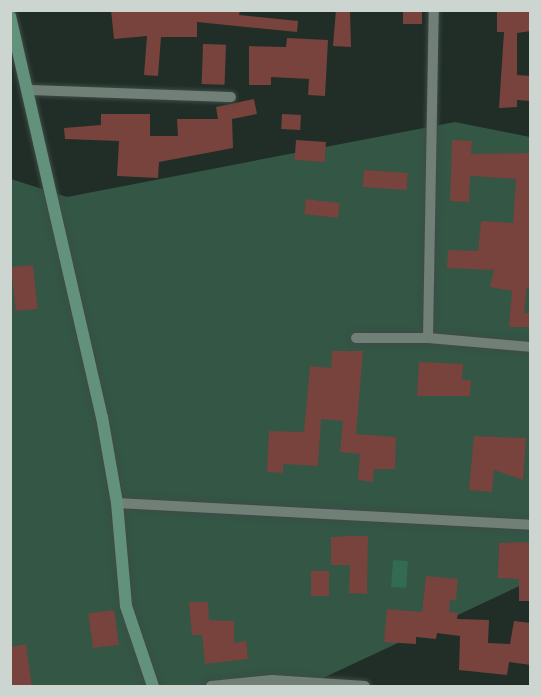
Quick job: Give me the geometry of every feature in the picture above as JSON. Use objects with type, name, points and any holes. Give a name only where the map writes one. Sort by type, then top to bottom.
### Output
[{"type":"street","points":[[428,338],[434,10]]},
{"type":"street","points":[[10,16],[102,417],[117,503],[126,606],[153,687]]},
{"type":"street","points":[[28,90],[231,96]]},
{"type":"street","points":[[356,338],[428,338],[531,347]]},
{"type":"street","points":[[117,503],[531,525]]},
{"type":"street","points":[[211,687],[272,680],[365,687]]},
{"type":"shaded area","points":[[455,122],[530,137],[530,581],[306,686],[11,686],[11,179],[67,197]]},
{"type":"shaded area","points":[[393,560],[408,561],[406,588],[391,587]]},
{"type":"building","points":[[111,10],[240,10],[239,15],[298,21],[297,32],[197,22],[197,37],[161,37],[158,76],[144,75],[147,36],[114,39]]},
{"type":"building","points":[[336,10],[350,10],[351,47],[333,46]]},
{"type":"building","points":[[403,10],[422,10],[422,24],[403,24]]},
{"type":"building","points":[[497,10],[531,10],[531,31],[517,33],[517,75],[531,76],[531,101],[517,100],[517,107],[499,108],[504,32],[497,32]]},
{"type":"building","points":[[287,38],[328,40],[325,96],[308,95],[309,79],[271,77],[271,85],[249,85],[249,46],[286,47]]},
{"type":"building","points":[[203,44],[226,45],[225,85],[202,84]]},
{"type":"building","points":[[254,99],[257,114],[232,119],[233,148],[159,162],[158,178],[117,176],[119,141],[65,139],[64,128],[101,125],[101,114],[150,114],[150,136],[178,136],[177,119],[218,119],[216,107]]},
{"type":"building","points":[[282,114],[301,115],[300,130],[281,129]]},
{"type":"building","points":[[296,140],[326,142],[325,162],[295,160]]},
{"type":"building","points":[[452,140],[472,141],[471,154],[531,153],[531,288],[527,287],[524,313],[531,313],[531,327],[509,327],[512,291],[490,287],[494,270],[447,268],[448,250],[478,251],[481,221],[513,223],[516,179],[470,176],[469,202],[450,201]]},
{"type":"building","points":[[364,170],[408,173],[407,190],[363,187]]},
{"type":"building","points":[[306,199],[340,203],[338,218],[304,214]]},
{"type":"building","points":[[33,265],[38,309],[16,311],[11,267]]},
{"type":"building","points":[[332,351],[363,351],[356,434],[396,437],[395,469],[374,469],[373,482],[358,480],[360,454],[340,452],[343,421],[321,419],[318,466],[283,464],[283,473],[267,472],[269,431],[304,432],[310,366],[331,368]]},
{"type":"building","points":[[419,362],[463,364],[462,380],[471,380],[470,396],[417,396]]},
{"type":"building","points":[[474,436],[526,438],[523,480],[494,470],[492,492],[469,490]]},
{"type":"building","points":[[368,536],[367,594],[349,593],[350,565],[331,565],[331,537]]},
{"type":"building","points":[[531,542],[531,601],[519,601],[519,579],[498,578],[499,543]]},
{"type":"building","points":[[311,571],[329,571],[329,596],[311,596]]},
{"type":"building","points":[[426,576],[458,579],[456,600],[450,600],[449,612],[458,613],[457,619],[489,620],[488,643],[510,644],[514,621],[531,623],[531,665],[509,662],[507,675],[459,670],[460,636],[437,633],[436,639],[416,637],[416,644],[384,642],[387,609],[422,612]]},
{"type":"building","points":[[189,602],[208,602],[209,620],[234,621],[234,643],[246,641],[248,659],[205,664],[202,635],[192,635]]},
{"type":"building","points":[[114,610],[119,645],[93,648],[88,614]]},
{"type":"building","points":[[26,644],[32,687],[10,687],[10,647]]}]
